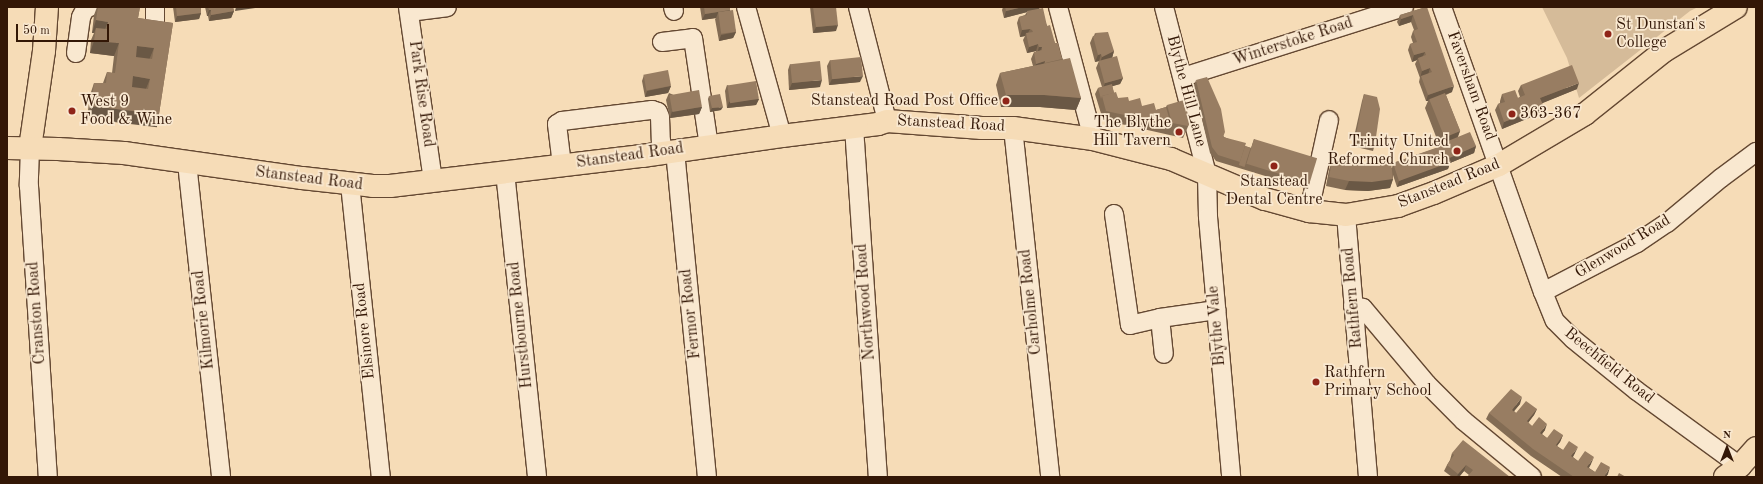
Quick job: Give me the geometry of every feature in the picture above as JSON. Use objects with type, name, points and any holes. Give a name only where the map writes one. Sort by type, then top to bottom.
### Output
[{"type":"main road","points":[[30,148],[44,51],[47,7]]},
{"type":"main road","name":"Stanstead Road","points":[[7,148],[117,153],[350,184],[390,186],[433,182],[878,124],[887,121],[982,128],[1013,128],[1094,138],[1170,159],[1207,176],[1265,198],[1309,211],[1346,215],[1398,206],[1434,193],[1499,165],[1585,114],[1664,51],[1736,7]]},
{"type":"main road","points":[[1732,471],[1756,448]]},
{"type":"street","points":[[76,53],[81,17],[85,9],[90,7]]},
{"type":"street","points":[[409,9],[447,7]]},
{"type":"street","points":[[746,7],[782,136]]},
{"type":"street","points":[[858,7],[887,121]]},
{"type":"street","points":[[1058,7],[1094,138]]},
{"type":"street","name":"Blythe Hill Lane","points":[[1164,7],[1207,176]]},
{"type":"street","name":"Winterstoke Road","points":[[1183,77],[1404,7]]},
{"type":"street","name":"Faversham Road","points":[[1442,7],[1499,165]]},
{"type":"street","name":"Park Rise Road","points":[[409,9],[433,182]]},
{"type":"street","points":[[662,42],[693,38],[709,146]]},
{"type":"street","name":"Fermor Road","points":[[562,165],[557,124],[562,121],[652,110],[658,112],[669,151],[706,477]]},
{"type":"street","points":[[1309,211],[1329,120]]},
{"type":"street","name":"Northwood Road","points":[[854,127],[878,477]]},
{"type":"street","name":"Carholme Road","points":[[1013,128],[1050,477]]},
{"type":"street","name":"Cranston Road","points":[[30,148],[29,186],[48,477]]},
{"type":"street","name":"Glenwood Road","points":[[1543,292],[1637,243],[1667,223],[1721,178],[1756,152]]},
{"type":"street","name":"Kilmorie Road","points":[[187,163],[221,477]]},
{"type":"street","name":"Beechfield Road","points":[[1499,165],[1543,292],[1556,321],[1573,339],[1638,391],[1732,471]]},
{"type":"street","name":"Hurstbourne Road","points":[[505,172],[537,477]]},
{"type":"street","name":"Blythe Vale","points":[[1207,176],[1208,217],[1231,477]]},
{"type":"street","name":"Elsinore Road","points":[[350,184],[381,477]]},
{"type":"street","points":[[1114,214],[1130,325],[1160,318],[1216,310]]},
{"type":"street","name":"Rathfern Road","points":[[1346,215],[1368,477]]},
{"type":"street","points":[[1353,306],[1363,308],[1427,384],[1464,421],[1532,477]]},
{"type":"street","points":[[1160,318],[1164,354]]},
{"type":"shaded area","name":"St Dunstan's College","points":[[1542,7],[1698,7],[1690,11],[1579,98],[1567,58]]},
{"type":"building","points":[[98,7],[140,7],[138,18],[173,23],[159,114],[91,106],[94,83],[106,83],[107,72],[115,73],[119,43],[94,41],[96,28],[107,29],[108,22],[96,20]],"holes":[[[137,46],[154,48],[152,59],[136,57]],[[133,76],[150,79],[148,89],[132,87]]]},
{"type":"building","points":[[176,7],[201,7],[201,13],[177,16]]},
{"type":"building","points":[[208,7],[233,7],[234,11],[211,15],[211,10],[209,10]]},
{"type":"building","points":[[704,7],[730,7],[730,10],[705,14]]},
{"type":"building","points":[[813,7],[836,7],[838,25],[816,27]]},
{"type":"building","points":[[1005,7],[1023,7],[1006,11]]},
{"type":"building","points":[[1427,7],[1454,86],[1428,95],[1421,76],[1432,72],[1430,68],[1422,71],[1418,58],[1426,55],[1425,52],[1414,55],[1410,44],[1417,42],[1413,31],[1418,29],[1413,15],[1401,19],[1400,15]]},
{"type":"building","points":[[1043,8],[1047,26],[1050,25],[1055,43],[1058,43],[1062,59],[1045,63],[1045,61],[1036,64],[1034,52],[1042,50],[1042,47],[1039,47],[1038,44],[1029,47],[1026,33],[1033,32],[1030,29],[1022,30],[1019,17],[1027,15],[1027,11]]},
{"type":"building","points":[[733,10],[736,32],[721,34],[718,12]]},
{"type":"building","points":[[1108,32],[1114,51],[1102,57],[1101,54],[1098,55],[1093,36],[1096,35],[1095,33]]},
{"type":"building","points":[[1117,56],[1123,78],[1105,83],[1099,61]]},
{"type":"building","points":[[861,57],[863,76],[832,79],[830,60]]},
{"type":"building","points":[[1070,58],[1081,98],[1044,95],[1006,95],[1000,73]]},
{"type":"building","points":[[820,61],[822,80],[792,83],[790,64]]},
{"type":"building","points":[[1572,65],[1579,83],[1540,98],[1544,107],[1504,122],[1498,104],[1505,102],[1502,94],[1515,90],[1518,98],[1525,95],[1521,85]]},
{"type":"building","points":[[668,70],[671,86],[647,90],[643,75]]},
{"type":"building","points":[[1207,77],[1221,109],[1225,132],[1223,137],[1246,143],[1240,162],[1218,155],[1212,147],[1196,80]]},
{"type":"building","points":[[756,81],[759,99],[730,103],[727,86]]},
{"type":"building","points":[[1112,84],[1114,93],[1102,96],[1101,99],[1098,88]]},
{"type":"building","points":[[699,90],[702,107],[672,112],[669,95]]},
{"type":"building","points":[[1116,92],[1118,98],[1128,97],[1129,101],[1140,98],[1142,106],[1154,103],[1156,110],[1166,107],[1171,125],[1106,111],[1102,96]]},
{"type":"building","points":[[1445,93],[1460,131],[1445,137],[1429,99]]},
{"type":"building","points":[[720,94],[723,107],[712,108],[709,96]]},
{"type":"building","points":[[1364,94],[1377,97],[1380,109],[1375,144],[1355,140]]},
{"type":"building","points":[[1184,100],[1190,122],[1188,126],[1172,123],[1167,105]]},
{"type":"building","points":[[1470,132],[1476,146],[1449,158],[1451,162],[1399,181],[1393,163],[1444,145],[1443,143]]},
{"type":"building","points":[[1254,139],[1317,158],[1310,183],[1246,164]]},
{"type":"building","points":[[1245,146],[1251,148],[1245,167],[1239,165]]},
{"type":"building","points":[[1332,161],[1371,165],[1391,162],[1393,179],[1372,182],[1349,181],[1329,177]]},
{"type":"building","points":[[1511,389],[1522,397],[1512,410],[1516,413],[1526,401],[1537,409],[1527,421],[1532,426],[1539,417],[1547,424],[1540,433],[1547,438],[1554,429],[1563,435],[1556,445],[1563,450],[1569,441],[1578,447],[1571,456],[1578,461],[1585,451],[1594,457],[1587,467],[1595,472],[1601,462],[1610,467],[1604,477],[1574,477],[1533,449],[1489,413]]},
{"type":"building","points":[[1463,440],[1510,477],[1467,477],[1473,470],[1466,465],[1458,474],[1447,465],[1454,455],[1452,453]]},
{"type":"building","points":[[1619,473],[1626,477],[1617,477]]},
{"type":"place","name":"St Dunstan's College","points":[[1608,34]]},
{"type":"place","name":"Stanstead Road Post Office","points":[[1006,101]]},
{"type":"place","name":"West 9 Food & Wine","points":[[72,111]]},
{"type":"place","name":"363-367","points":[[1512,114]]},
{"type":"place","name":"The Blythe Hill Tavern","points":[[1179,132]]},
{"type":"place","name":"Trinity United Reformed Church","points":[[1457,151]]},
{"type":"place","name":"Stanstead Dental Centre","points":[[1274,166]]},
{"type":"place","name":"Rathfern Primary School","points":[[1316,382]]}]
